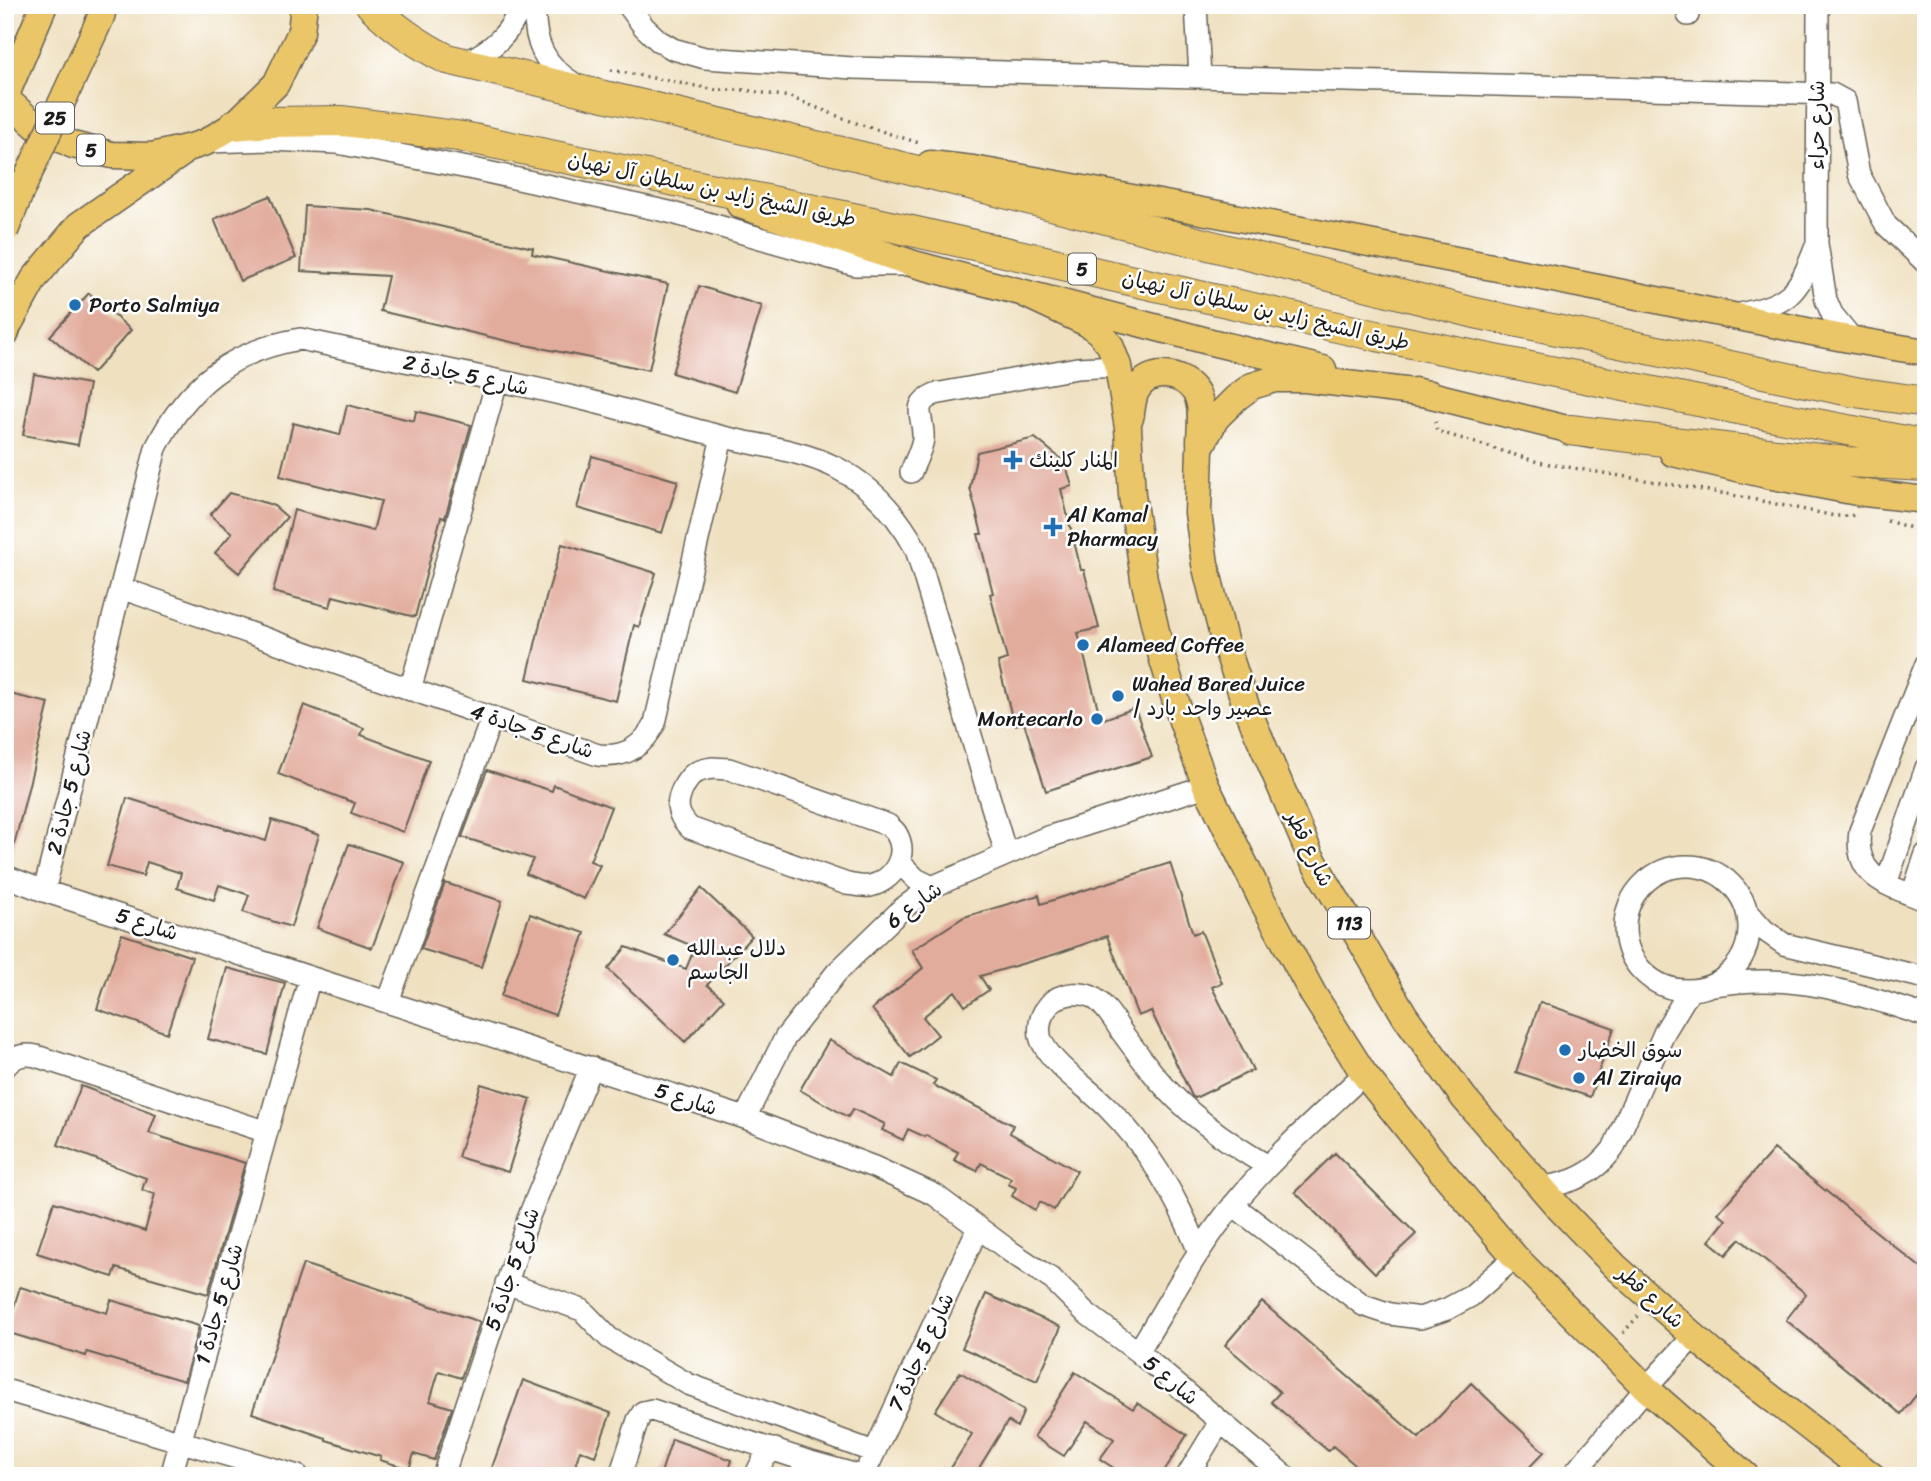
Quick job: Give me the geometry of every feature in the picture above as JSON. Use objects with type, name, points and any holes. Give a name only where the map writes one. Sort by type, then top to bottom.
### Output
[{"type":"highway","points":[[371,5],[386,20],[430,51],[447,59],[863,158],[1475,313],[1856,391],[1926,402]]},
{"type":"highway","name":"طريق الشيخ زايد بن سلطان آل نهيان","points":[[234,125],[343,121],[464,137],[872,222],[1377,336],[1926,445]]},
{"type":"highway","points":[[1570,430],[1846,463],[1926,466]]},
{"type":"main road","name":"25","points":[[5,97],[44,5]]},
{"type":"main road","name":"25","points":[[5,231],[104,5]]},
{"type":"main road","name":"5","points":[[5,97],[37,127],[73,145],[112,155],[152,156],[199,144],[234,125],[276,84],[301,32],[304,5]]},
{"type":"main road","points":[[5,335],[34,279],[79,225],[199,144]]},
{"type":"main road","points":[[863,158],[987,171],[1241,217],[1854,341],[1926,352]]},
{"type":"main road","points":[[655,177],[914,264],[1215,343],[1570,430],[1780,477],[1857,492],[1926,500]]},
{"type":"main road","points":[[1023,292],[1087,323],[1110,345],[1118,366],[1128,428],[1132,495],[1144,579],[1162,657],[1206,786],[1262,900],[1307,982],[1364,1074],[1515,1257],[1646,1388],[1746,1476]]},
{"type":"main road","points":[[1128,428],[1135,393],[1141,384],[1149,377],[1161,374],[1173,376],[1185,382],[1196,394],[1200,411],[1200,448]]},
{"type":"main road","name":"شارع قطر","points":[[1430,394],[1305,379],[1275,379],[1252,386],[1216,418],[1200,448],[1198,513],[1205,564],[1224,640],[1246,706],[1310,855],[1405,1016],[1464,1098],[1541,1187],[1616,1267],[1694,1336],[1872,1476]]},
{"type":"street","points":[[464,63],[485,52],[507,33],[521,5]]},
{"type":"street","points":[[535,5],[535,30],[541,52],[559,73],[583,90]]},
{"type":"street","points":[[628,5],[644,27],[659,41],[674,49],[705,58],[853,68],[1832,94],[1845,102],[1859,174],[1886,225],[1926,263]]},
{"type":"street","points":[[1196,5],[1200,77]]},
{"type":"street","name":"شارع حراء","points":[[1818,5],[1817,244],[1826,300],[1832,314],[1854,341]]},
{"type":"street","points":[[199,144],[270,140],[337,143],[473,169],[669,212],[855,265],[914,264]]},
{"type":"street","name":"شارع حراء","points":[[1736,315],[1770,306],[1787,298],[1798,287],[1817,244]]},
{"type":"street","name":"شارع 5 جادة 2","points":[[44,891],[156,447],[177,410],[207,379],[260,348],[300,339],[590,401],[722,437],[808,456],[835,467],[871,491],[900,522],[922,564],[1006,854]]},
{"type":"street","points":[[911,472],[923,436],[920,407],[925,398],[1077,368],[1118,366]]},
{"type":"street","points":[[410,690],[497,381]]},
{"type":"street","name":"شارع 5 جادة 4","points":[[121,588],[598,755],[619,755],[645,740],[655,723],[722,437]]},
{"type":"street","points":[[1926,664],[1860,831],[1859,842],[1864,864],[1877,880],[1919,898],[1926,854]]},
{"type":"street","points":[[388,1002],[492,717]]},
{"type":"street","points":[[893,871],[870,886],[847,884],[690,828],[678,811],[678,798],[687,779],[696,772],[712,768],[729,769],[888,825],[897,834],[901,849],[893,871],[903,908]]},
{"type":"street","points":[[1886,884],[1926,768]]},
{"type":"street","name":"شارع 6","points":[[745,1118],[785,1038],[837,972],[903,908],[932,887],[1045,838],[1206,786]]},
{"type":"street","points":[[1926,978],[1784,944],[1764,930],[1747,911],[1736,890],[1718,874],[1696,866],[1671,867],[1650,878],[1633,896],[1625,918],[1626,942],[1636,964],[1654,980],[1671,988],[1698,988],[1765,980],[1807,983],[1856,993],[1926,1016]]},
{"type":"street","points":[[893,871],[932,887]]},
{"type":"street","name":"شارع 5","points":[[5,876],[44,891],[745,1118],[874,1167],[935,1195],[1053,1280],[1086,1313],[1138,1352],[1285,1476]]},
{"type":"street","points":[[1541,1187],[1572,1181],[1587,1174],[1606,1159],[1613,1149],[1665,1031],[1698,988],[1727,975],[1742,957],[1749,935],[1747,911]]},
{"type":"street","name":"شارع 5 جادة 1","points":[[171,1476],[310,977]]},
{"type":"street","points":[[1654,980],[1665,1004],[1665,1031]]},
{"type":"street","points":[[1199,1252],[1171,1190],[1133,1134],[1110,1109],[1051,1057],[1040,1039],[1040,1018],[1053,1000],[1073,993],[1094,997],[1157,1078],[1181,1104],[1237,1148],[1268,1166]]},
{"type":"street","points":[[5,1067],[16,1057],[36,1056],[267,1132]]},
{"type":"street","name":"شارع 5 جادة 5","points":[[443,1476],[529,1216],[591,1067]]},
{"type":"street","points":[[1138,1352],[1199,1252],[1233,1205],[1268,1166],[1364,1074]]},
{"type":"street","points":[[1233,1205],[1363,1305],[1390,1314],[1420,1318],[1447,1309],[1471,1296],[1515,1257]]},
{"type":"street","name":"شارع 5 جادة 7","points":[[862,1476],[978,1228]]},
{"type":"street","points":[[506,1283],[582,1310],[610,1338],[688,1384],[874,1452]]},
{"type":"street","points":[[1572,1476],[1694,1336]]},
{"type":"street","points":[[5,1390],[298,1476]]},
{"type":"street","points":[[620,1476],[638,1420],[643,1412],[652,1410],[775,1450],[804,1468],[862,1476]]},
{"type":"street","points":[[1187,1476],[1220,1422]]},
{"type":"street","points":[[755,1476],[764,1458],[775,1450]]},
{"type":"path","points":[[1430,394],[1437,431],[1538,462],[1727,494],[1835,516],[1851,516],[1857,512]]},
{"type":"path","points":[[1880,519],[1926,532]]},
{"type":"path","points":[[1607,1349],[1654,1300]]},
{"type":"building","points":[[270,196],[296,258],[240,281],[214,219]]},
{"type":"building","points":[[305,206],[371,210],[533,248],[532,254],[668,284],[649,370],[511,342],[380,311],[388,276],[301,271]]},
{"type":"building","points":[[699,286],[762,306],[735,392],[672,373]]},
{"type":"building","points":[[89,293],[131,330],[93,373],[50,336]]},
{"type":"building","points":[[34,374],[89,384],[78,445],[23,435]]},
{"type":"building","points":[[347,405],[414,421],[416,411],[471,425],[445,518],[441,517],[415,617],[333,596],[330,607],[273,592],[294,510],[373,531],[381,501],[280,476],[293,423],[340,435]]},
{"type":"building","points":[[1035,438],[1065,462],[1072,486],[1061,489],[1099,628],[1078,633],[1101,720],[1135,708],[1152,757],[1046,791],[1024,723],[1014,725],[998,662],[1007,659],[990,594],[993,593],[978,534],[982,534],[970,488],[977,452]]},
{"type":"building","points":[[592,456],[678,481],[662,533],[577,508]]},
{"type":"building","points":[[229,493],[273,505],[287,517],[239,573],[215,553],[232,533],[210,515]]},
{"type":"building","points":[[562,544],[656,573],[639,627],[634,625],[616,701],[527,679]]},
{"type":"building","points":[[5,693],[49,703],[11,858],[5,857]]},
{"type":"building","points":[[304,705],[364,728],[361,735],[429,760],[403,832],[351,813],[355,803],[278,774]]},
{"type":"building","points":[[487,770],[552,791],[554,785],[611,807],[590,861],[600,865],[584,899],[526,874],[533,859],[462,837]]},
{"type":"building","points":[[127,798],[266,841],[272,820],[319,835],[291,927],[243,912],[249,895],[219,885],[214,900],[177,888],[181,873],[147,862],[143,876],[107,866]]},
{"type":"building","points":[[349,844],[404,862],[372,948],[317,928]]},
{"type":"building","points":[[1170,863],[1193,934],[1201,931],[1222,983],[1212,987],[1253,1070],[1195,1098],[1192,1096],[1151,1011],[1138,1016],[1107,936],[980,976],[989,990],[965,1006],[955,991],[923,1017],[938,1035],[910,1057],[872,1009],[923,968],[912,950],[964,917],[1039,895],[1041,904]]},
{"type":"building","points":[[445,883],[502,901],[481,967],[421,949]]},
{"type":"building","name":"دلال عبدالله الجاسم","points":[[701,888],[752,936],[707,985],[724,999],[685,1042],[608,969],[626,947],[686,969],[695,947],[664,934]]},
{"type":"building","points":[[530,914],[585,933],[555,1015],[501,996]]},
{"type":"building","points":[[122,934],[192,957],[167,1033],[97,1009]]},
{"type":"building","points":[[227,968],[285,983],[267,1054],[208,1039]]},
{"type":"building","name":"سوق الخضار","points":[[1540,1002],[1614,1028],[1590,1097],[1516,1072]]},
{"type":"building","points":[[829,1040],[894,1077],[901,1063],[936,1080],[933,1085],[1013,1125],[1010,1133],[1077,1171],[1054,1210],[1040,1202],[1035,1210],[1012,1196],[1016,1188],[1008,1184],[1011,1178],[981,1163],[977,1171],[954,1160],[958,1152],[926,1135],[925,1137],[908,1129],[903,1140],[882,1130],[885,1124],[853,1109],[848,1117],[800,1090]]},
{"type":"building","points":[[481,1084],[531,1099],[508,1172],[458,1157]]},
{"type":"building","points":[[81,1086],[156,1114],[149,1133],[245,1163],[208,1294],[116,1268],[113,1277],[37,1253],[54,1202],[145,1231],[155,1194],[142,1190],[146,1178],[58,1145]]},
{"type":"building","points":[[1774,1149],[1926,1272],[1926,1383],[1901,1414],[1786,1320],[1806,1294],[1740,1239],[1726,1255],[1709,1241],[1726,1220],[1718,1213]]},
{"type":"building","points":[[1335,1153],[1416,1234],[1375,1273],[1295,1192]]},
{"type":"building","points":[[303,1264],[480,1322],[461,1378],[439,1371],[430,1401],[452,1408],[434,1460],[414,1454],[409,1469],[252,1413]]},
{"type":"building","points":[[20,1287],[107,1313],[111,1300],[199,1326],[184,1381],[87,1352],[86,1356],[6,1332]]},
{"type":"building","points":[[986,1294],[1061,1327],[1037,1381],[962,1348]]},
{"type":"building","points":[[1262,1302],[1419,1438],[1471,1383],[1544,1452],[1521,1476],[1368,1476],[1333,1446],[1328,1451],[1271,1402],[1280,1392],[1225,1345]]},
{"type":"building","points":[[960,1372],[1024,1411],[1017,1427],[1008,1421],[974,1476],[946,1476],[972,1434],[935,1411]]},
{"type":"building","points":[[1075,1372],[1133,1409],[1137,1403],[1187,1435],[1161,1476],[1126,1476],[1100,1459],[1114,1439],[1087,1421],[1064,1456],[1034,1437]]},
{"type":"building","points":[[523,1380],[611,1413],[595,1456],[580,1450],[572,1476],[489,1476]]},
{"type":"building","points":[[672,1439],[732,1460],[727,1476],[660,1476]]},
{"type":"place","name":"Porto Salmiya","points":[[75,305]]},
{"type":"place","name":"المنار كلينك","points":[[1013,460]]},
{"type":"place","name":"Al Kamal Pharmacy","points":[[1053,527]]},
{"type":"place","name":"Alameed Coffee","points":[[1083,645]]},
{"type":"place","name":"Wahed Bared Juice | عصير واحد بارد","points":[[1118,696]]},
{"type":"place","name":"Montecarlo","points":[[1097,719]]},
{"type":"place","name":"دلال عبدالله الجاسم","points":[[673,960]]},
{"type":"place","name":"سوق الخضار","points":[[1565,1050]]},
{"type":"place","name":"Al Ziraiya","points":[[1579,1078]]}]
